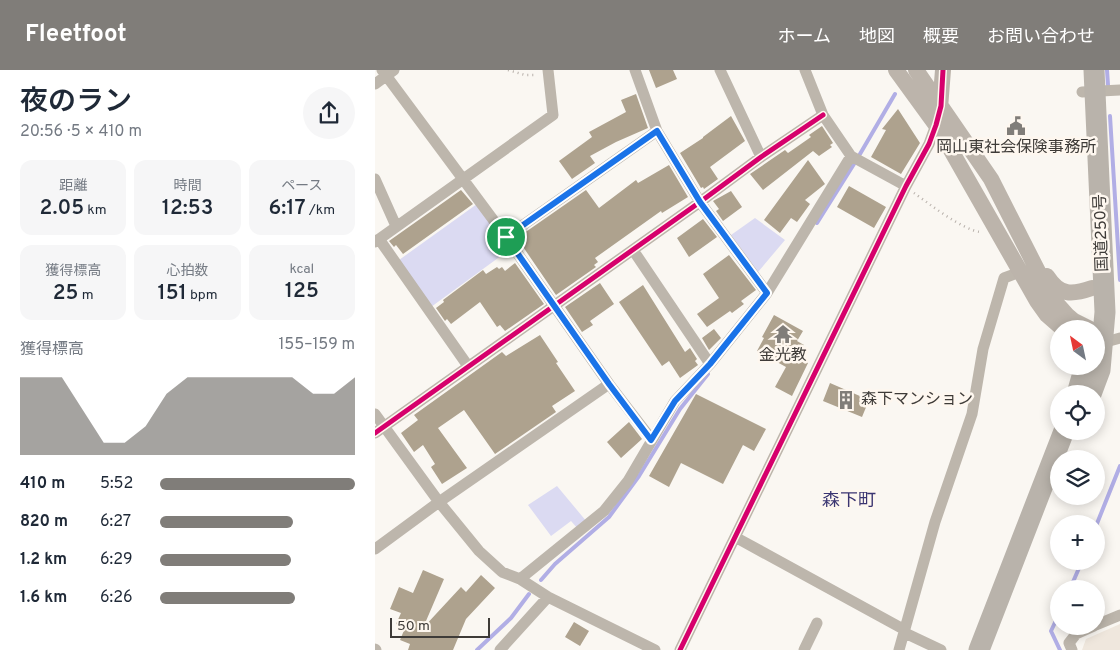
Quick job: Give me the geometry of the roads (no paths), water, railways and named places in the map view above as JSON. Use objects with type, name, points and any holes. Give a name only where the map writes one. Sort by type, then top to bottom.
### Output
[{"type":"highway","name":"国道250号","points":[[1081,70],[1089,92],[1105,312],[1103,320]]},
{"type":"highway","name":"国道250号","points":[[1095,70],[1089,92],[1092,288],[1096,320]]},
{"type":"highway","points":[[979,650],[1061,440]]},
{"type":"highway","points":[[995,650],[1050,504]]},
{"type":"street","points":[[635,70],[657,131],[700,202],[767,293]]},
{"type":"street","points":[[720,70],[761,157]]},
{"type":"street","points":[[805,70],[823,115],[851,156],[906,186]]},
{"type":"street","points":[[896,70],[936,125],[1037,301],[1053,320]]},
{"type":"street","points":[[916,70],[991,179],[1051,297],[1073,320]]},
{"type":"street","points":[[681,650],[906,186],[929,144],[941,106],[943,70]]},
{"type":"street","points":[[468,366],[377,240],[553,115],[551,71]]},
{"type":"street","points":[[375,84],[387,72],[651,440]]},
{"type":"street","points":[[1089,92],[1120,90]]},
{"type":"street","points":[[379,429],[555,306],[761,157],[823,115]]},
{"type":"street","points":[[506,237],[657,131]]},
{"type":"street","points":[[520,579],[604,511],[628,481],[675,401],[710,364],[767,293],[851,156]]},
{"type":"street","points":[[375,178],[396,226]]},
{"type":"street","points":[[1027,248],[1035,256],[1052,284],[1060,291],[1079,292],[1092,288]]},
{"type":"street","points":[[633,250],[710,364]]},
{"type":"street","points":[[899,650],[935,522],[972,414],[983,349],[1004,278],[1020,272]]},
{"type":"street","points":[[375,549],[439,502],[609,384]]},
{"type":"street","points":[[375,414],[379,429],[479,551],[502,572],[520,579],[548,597],[655,650]]},
{"type":"street","points":[[735,536],[941,650]]},
{"type":"street","points":[[500,650],[548,597]]},
{"type":"street","points":[[1105,622],[1120,615]]},
{"type":"street","points":[[804,650],[817,623]]},
{"type":"street","points":[[1072,650],[1069,643],[1075,635]]},
{"type":"waterway","points":[[1107,70],[1108,85]]},
{"type":"waterway","points":[[860,154],[895,94]]},
{"type":"waterway","points":[[1110,116],[1120,280]]},
{"type":"waterway","points":[[817,223],[854,164]]},
{"type":"waterway","points":[[541,580],[555,564],[609,517],[639,476],[680,409],[708,374]]},
{"type":"waterway","points":[[1100,515],[1120,466]]},
{"type":"waterway","points":[[1074,580],[1078,570]]},
{"type":"waterway","points":[[477,650],[511,618],[529,594]]},
{"type":"waterway","points":[[1053,635],[1060,650]]},
{"type":"place","name":"岡山東社会保険事務所","points":[[1016,126]]},
{"type":"place","name":"金光教","points":[[783,334]]},
{"type":"place","name":"森下マンション","points":[[846,400]]},
{"type":"district","name":"森下町","points":[[849,501]]}]
